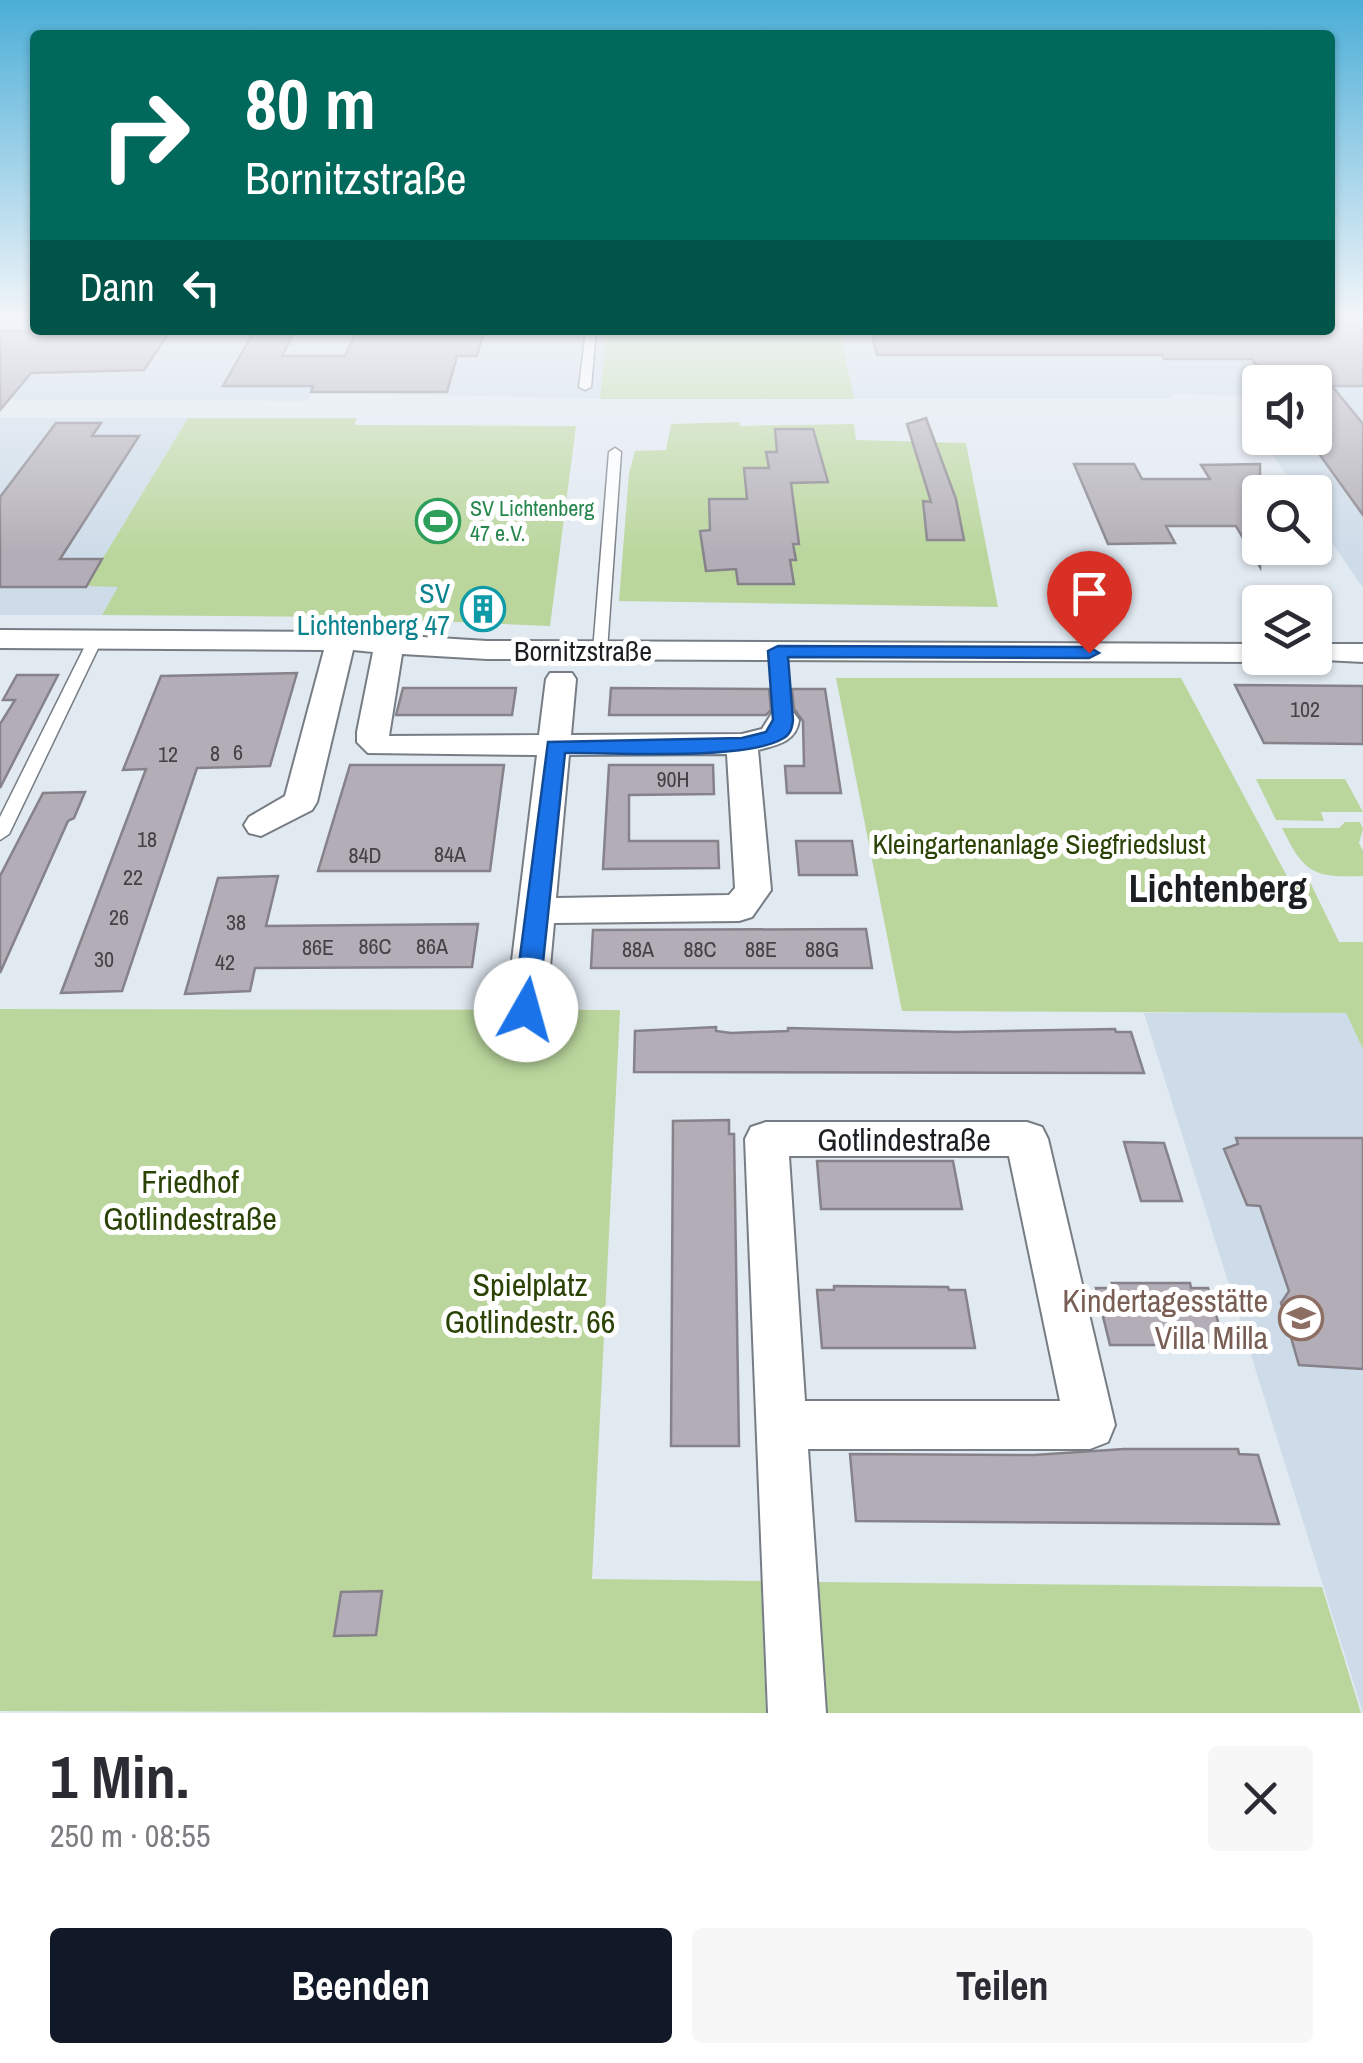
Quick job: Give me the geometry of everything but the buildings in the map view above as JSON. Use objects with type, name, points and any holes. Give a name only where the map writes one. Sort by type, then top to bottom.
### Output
[{"type":"street","name":"Bornitzstraße","points":[[0,639],[341,641],[600,651],[1242,653]]},
{"type":"street","points":[[261,825],[300,802],[341,641]]},
{"type":"street","points":[[390,644],[372,742],[379,746],[742,744],[773,736],[782,730],[783,720]]},
{"type":"street","points":[[1332,653],[1363,653]]},
{"type":"street","name":"Bornitzstraße","points":[[526,1010],[561,679]]},
{"type":"street","points":[[538,912],[739,908],[753,890],[742,744]]},
{"type":"street","name":"Gotlindestraße","points":[[781,1425],[1090,1425],[1027,1139],[766,1139],[781,1425],[797,1713]]},
{"type":"lane","points":[[600,651],[616,452]]},
{"type":"lane","points":[[0,834],[96,640]]},
{"type":"lane","points":[[778,651],[783,720]]},
{"type":"shaded area","points":[[0,395],[310,395],[307,401],[0,399]]},
{"type":"shaded area","points":[[432,395],[600,395],[600,399]]},
{"type":"shaded area","points":[[853,395],[1172,395],[1173,399],[854,399]]},
{"type":"shaded area","points":[[1332,395],[1363,395],[1363,588],[1332,543],[1332,475],[1286,475],[1273,455],[1332,455]]},
{"type":"shaded area","points":[[0,418],[188,418],[87,585],[119,586],[102,615],[0,615]]},
{"type":"shaded area","name":"Kindertagesstätte Villa Milla","points":[[1144,1013],[1347,1013],[1363,1049],[1363,1713]]},
{"type":"green space","points":[[600,395],[853,395],[854,399],[600,399]]},
{"type":"green space","points":[[188,418],[357,418],[354,425],[576,426],[550,626],[338,617],[102,615],[118,587],[86,586]]},
{"type":"green space","points":[[739,422],[740,426],[854,424],[856,440],[966,443],[998,607],[619,601],[629,473],[635,451],[666,450],[671,424]]},
{"type":"green space","name":"Kleingartenanlage Siegfriedslust","points":[[836,678],[1181,678],[1289,880],[1310,882],[1339,942],[1363,942],[1363,1049],[1346,1013],[902,1011]]},
{"type":"green space","points":[[1256,779],[1345,779],[1363,812],[1321,812],[1324,821],[1276,820]]},
{"type":"green space","points":[[1345,822],[1360,822],[1363,829],[1359,843],[1363,851],[1363,876],[1332,876],[1312,870],[1297,855],[1282,828],[1339,828]]},
{"type":"green space","points":[[0,1009],[620,1010],[592,1579],[761,1581],[766,1713],[0,1711]]},
{"type":"green space","points":[[815,1582],[1322,1587],[1361,1713],[822,1713]]},
{"type":"place","name":"SV Lichtenberg 47 e.V.","points":[[438,521]]},
{"type":"place","name":"SV Lichtenberg 47","points":[[483,609]]},
{"type":"place","name":"Kindertagesstätte Villa Milla","points":[[1301,1318]]},
{"type":"district","name":"Lichtenberg","points":[[1218,888]]},
{"type":"route","points":[[526,1010],[555,746],[742,744],[773,736],[782,730],[783,720],[778,651],[1089,653]]},
{"type":"park label","name":"Friedhof Gotlindestraße","points":[[190,1200]]},
{"type":"park label","name":"Spielplatz Gotlindestr. 66","points":[[530,1302]]}]
